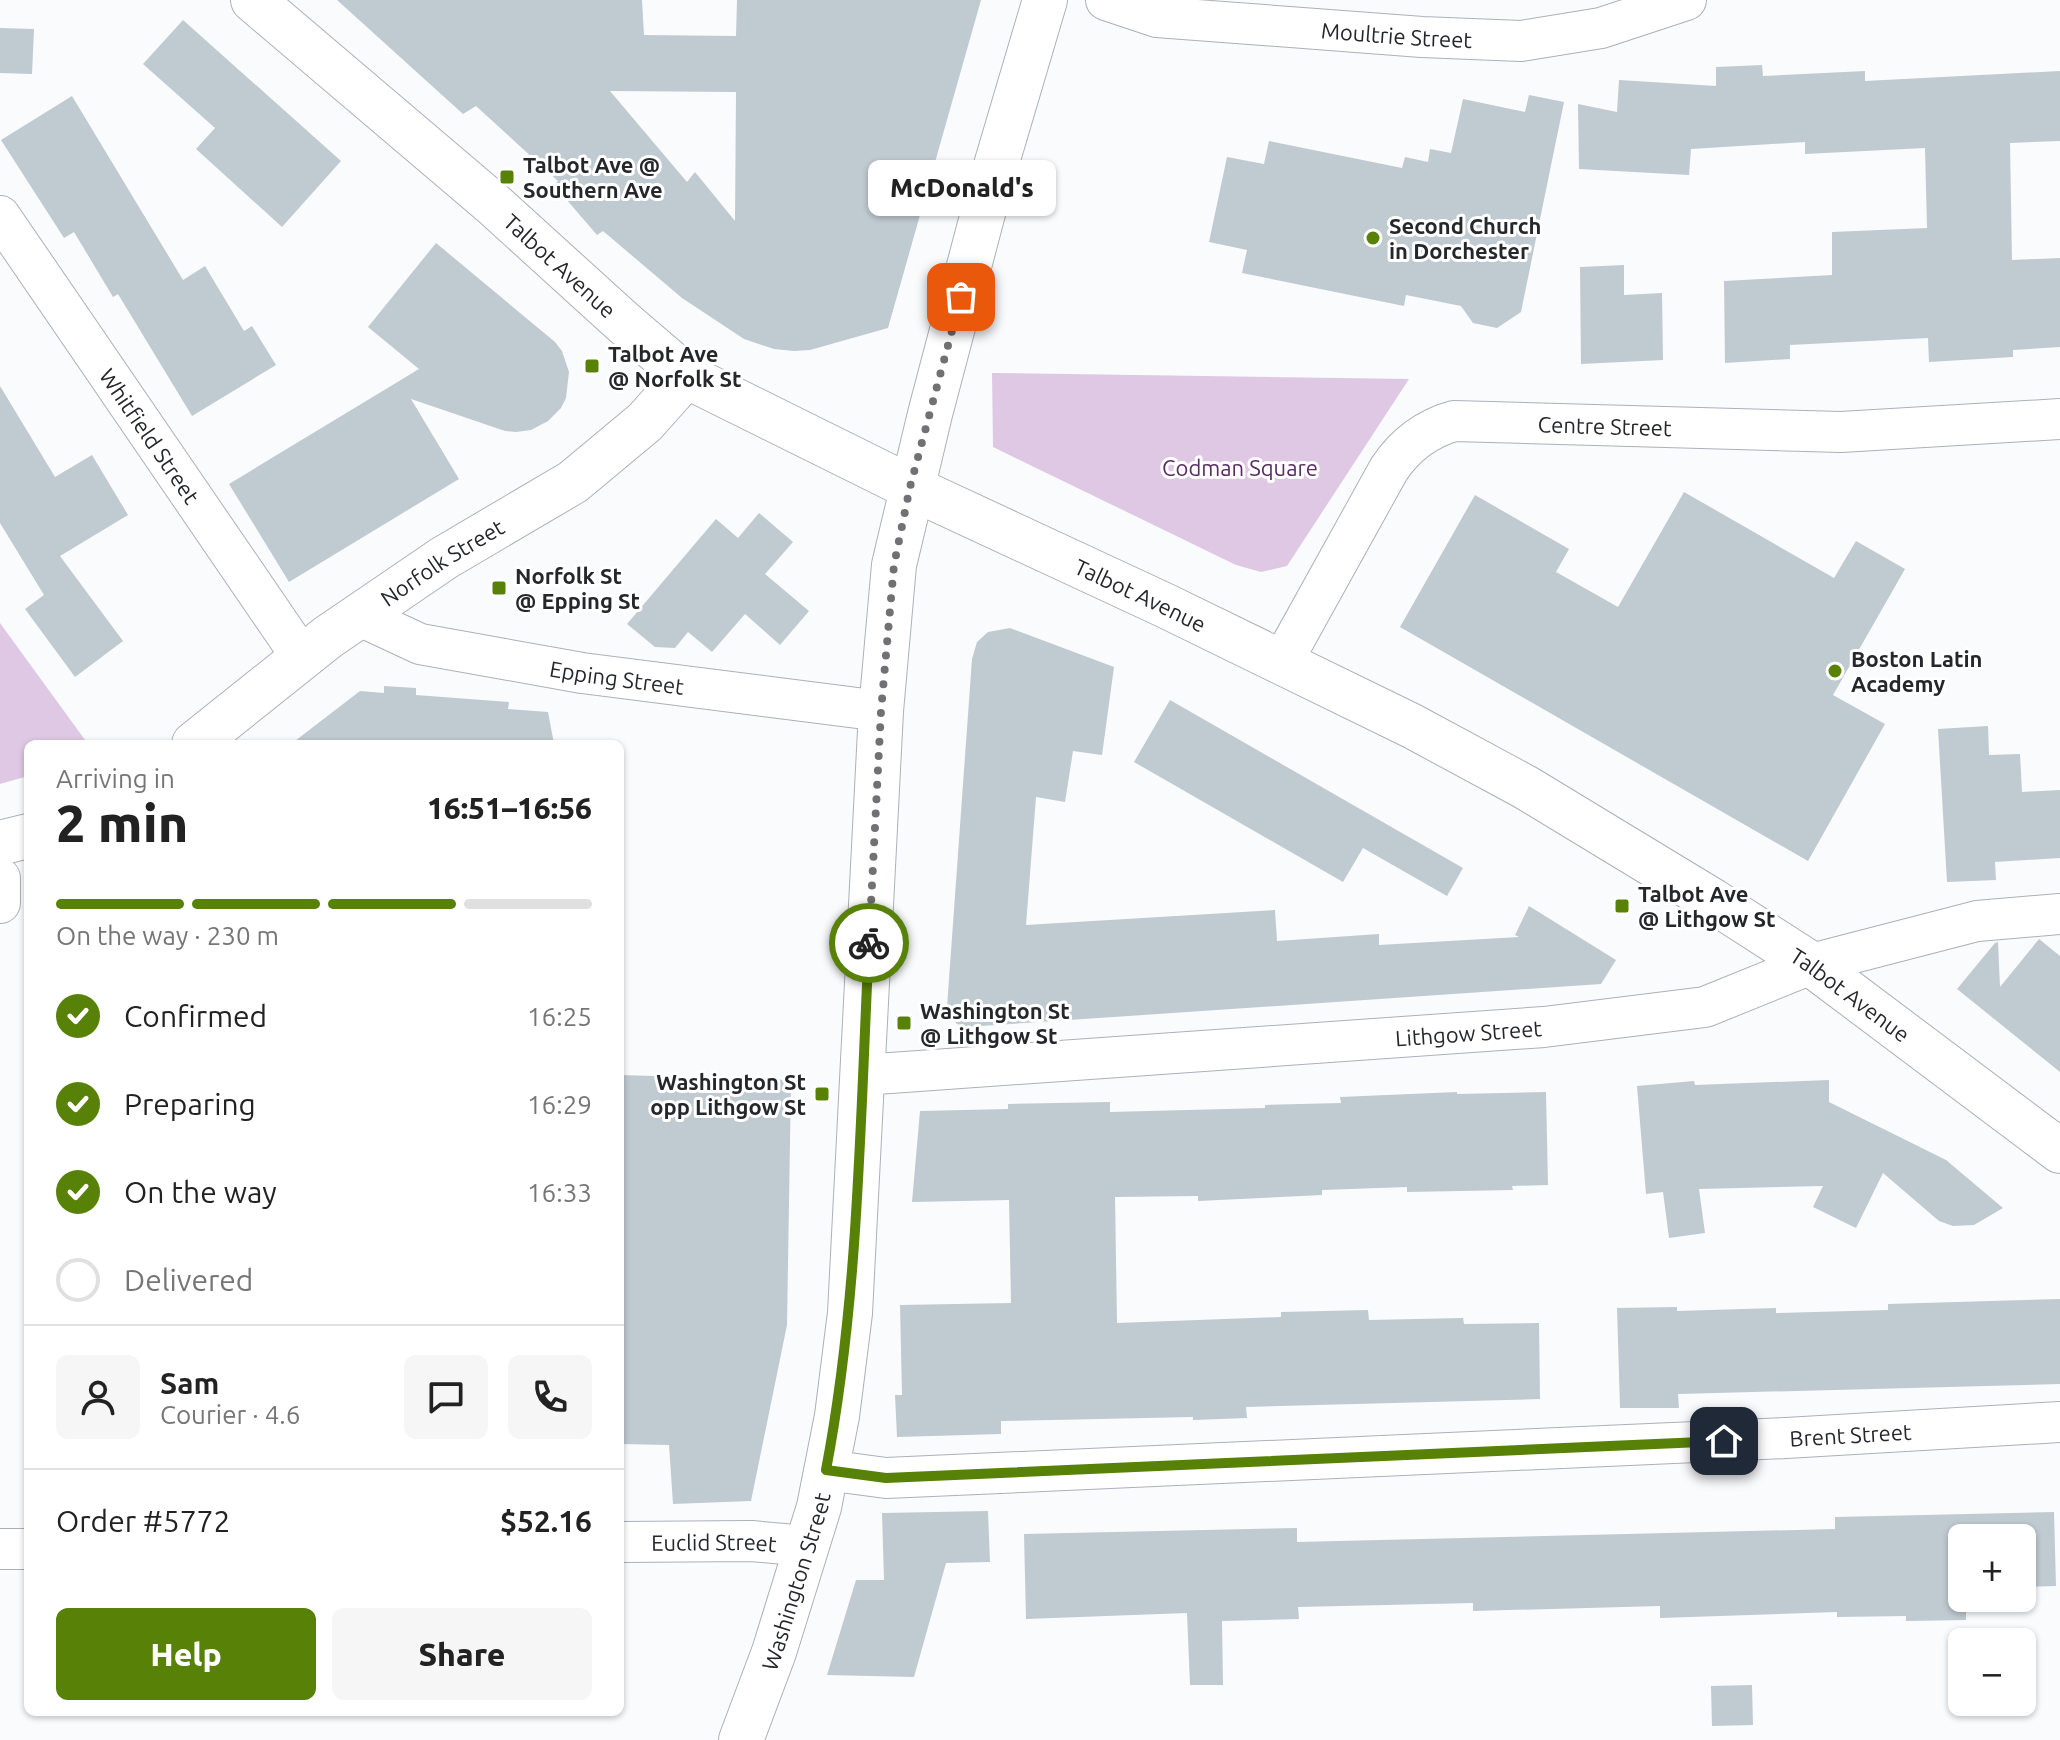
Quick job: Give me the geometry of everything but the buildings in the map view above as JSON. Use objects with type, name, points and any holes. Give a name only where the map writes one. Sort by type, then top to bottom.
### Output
[{"type":"main road","name":"Talbot Avenue","points":[[253,0],[493,204],[686,376],[910,487],[1282,662],[1412,726],[1525,787],[1811,964],[2060,1151]]},
{"type":"main road","name":"Washington Street","points":[[741,1740],[774,1652],[819,1507],[837,1416],[850,1313],[881,711],[894,565],[910,487],[992,179],[1045,0]]},
{"type":"main road","name":"Norfolk Street","points":[[199,740],[301,656],[444,558],[573,482],[645,422],[686,376]]},
{"type":"main road","points":[[0,843],[24,837]]},
{"type":"street","name":"Moultrie Street","points":[[1106,0],[1157,17],[1422,37],[1521,41],[1601,28],[1686,0]]},
{"type":"street","name":"Whitfield Street","points":[[0,216],[301,656]]},
{"type":"street","name":"Centre Street","points":[[1282,662],[1389,469],[1408,446],[1442,424],[1467,419],[1841,432],[2060,419]]},
{"type":"street","name":"Epping Street","points":[[360,616],[420,644],[582,673],[881,711]]},
{"type":"street","points":[[0,878],[0,903]]},
{"type":"street","name":"Lithgow Street","points":[[862,1075],[1558,1025],[1705,1007],[1811,964],[1977,921],[2060,914]]},
{"type":"street","name":"Brent Street","points":[[826,1470],[886,1478],[948,1476],[1786,1438],[2060,1422]]},
{"type":"street","name":"Euclid Street","points":[[624,1542],[751,1541],[807,1546]]},
{"type":"street","points":[[0,1549],[24,1549]]},
{"type":"green space","name":"Codman Square","points":[[992,373],[1409,379],[1287,566],[1261,572],[1236,565],[993,447]]},
{"type":"green space","points":[[0,623],[85,740],[24,740],[24,777],[0,784]]},
{"type":"way so far","points":[[869,943],[881,711],[894,565],[910,487],[961,297]]},
{"type":"place","name":"Talbot Ave @ Southern Ave","points":[[507,177]]},
{"type":"place","name":"Second Church in Dorchester","points":[[1373,238]]},
{"type":"place","name":"McDonald's","points":[[961,297]]},
{"type":"place","name":"Talbot Ave @ Norfolk St","points":[[592,366]]},
{"type":"place","name":"Norfolk St @ Epping St","points":[[499,588]]},
{"type":"place","name":"Boston Latin Academy","points":[[1835,671]]},
{"type":"place","name":"Talbot Ave @ Lithgow St","points":[[1622,906]]},
{"type":"place","name":"Washington St @ Lithgow St","points":[[904,1023]]},
{"type":"place","name":"Washington St opp Lithgow St","points":[[822,1094]]},
{"type":"route","points":[[869,943],[850,1313],[837,1416],[826,1470],[886,1478],[1724,1441]]}]
